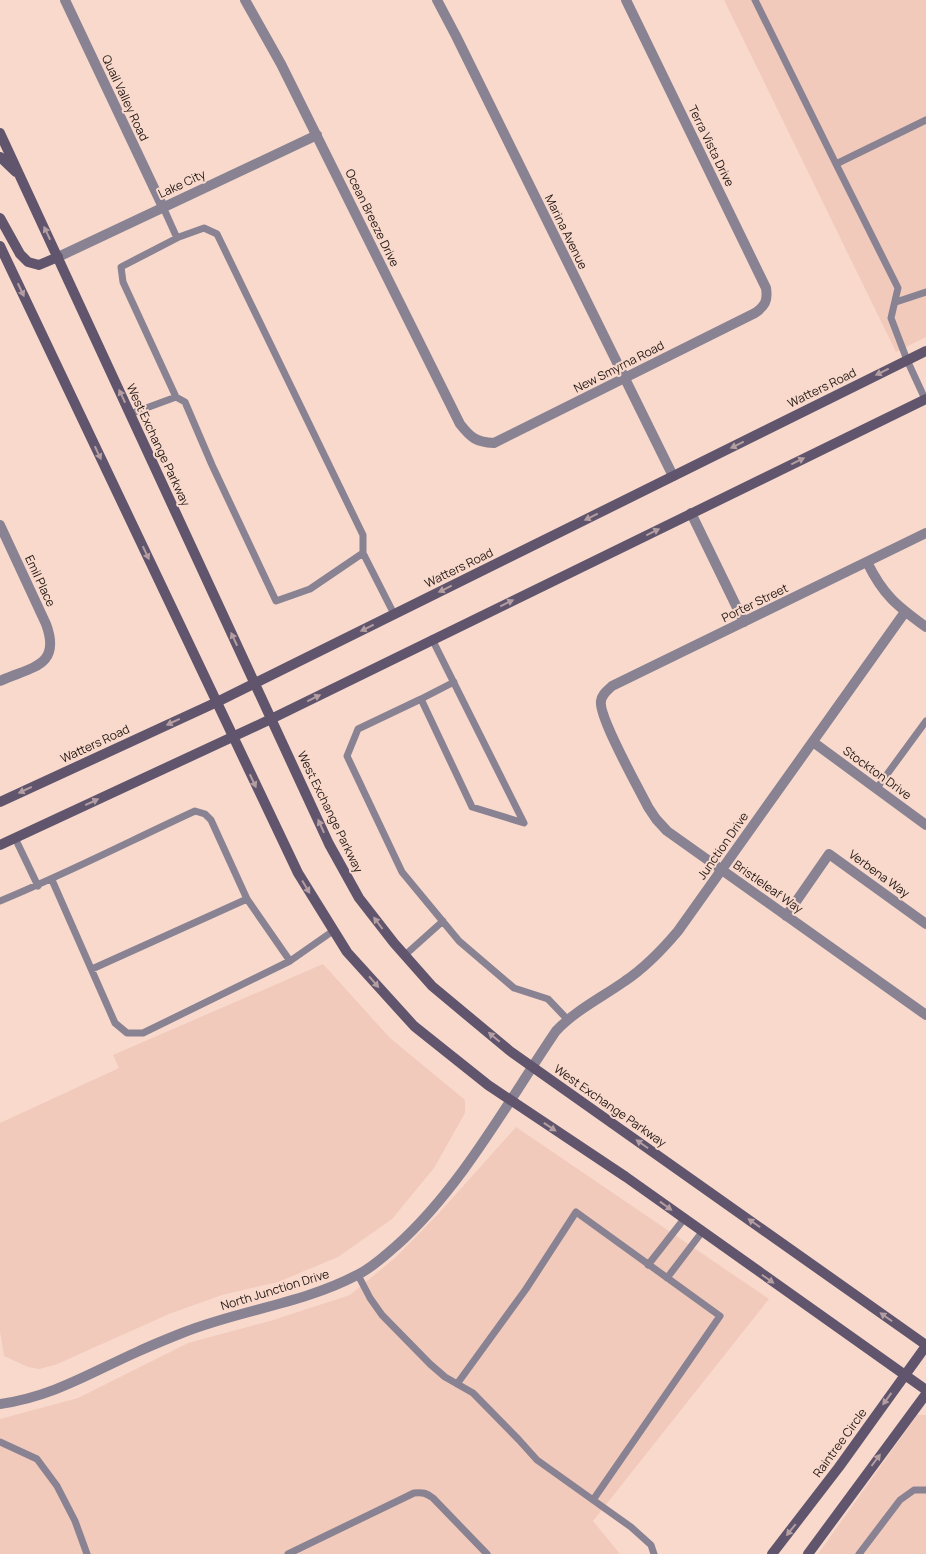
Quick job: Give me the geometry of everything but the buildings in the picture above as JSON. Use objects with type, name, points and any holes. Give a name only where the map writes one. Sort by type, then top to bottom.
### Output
[{"type":"main road","name":"West Exchange Parkway","points":[[0,133],[329,844],[359,898],[405,956],[432,986],[510,1051],[926,1345]]},
{"type":"main road","points":[[0,156],[22,178]]},
{"type":"main road","points":[[0,218],[20,254],[28,262],[39,265],[58,257]]},
{"type":"main road","points":[[0,246],[298,873],[347,952],[414,1026],[510,1100],[626,1178],[906,1375],[926,1392],[808,1554]]},
{"type":"main road","name":"Watters Road","points":[[0,802],[254,684],[926,351]]},
{"type":"main road","points":[[0,845],[271,719],[925,399]]},
{"type":"main road","name":"Raintree Circle","points":[[772,1554],[806,1511],[926,1345]]},
{"type":"street","name":"Quail Valley Road","points":[[65,0],[163,207]]},
{"type":"street","name":"Ocean Breeze Drive","points":[[245,0],[281,64],[460,424],[470,436],[481,443]]},
{"type":"street","name":"Marina Avenue","points":[[436,0],[456,36],[673,476]]},
{"type":"street","name":"Terra Vista Drive","points":[[626,0],[766,288],[766,304]]},
{"type":"street","name":"Lake City","points":[[58,257],[317,135]]},
{"type":"street","name":"New Smyrna Road","points":[[481,443],[494,443],[508,437],[755,313],[766,304]]},
{"type":"street","points":[[691,513],[744,622]]},
{"type":"street","name":"Emil Place","points":[[0,525],[46,624],[50,636],[51,649],[46,659],[37,666],[0,681]]},
{"type":"street","name":"Porter Street","points":[[601,701],[604,693],[612,686],[926,533]]},
{"type":"street","points":[[867,562],[885,593],[905,612],[926,627]]},
{"type":"street","name":"Junction Drive","points":[[532,1066],[556,1031],[567,1019],[645,967],[678,931],[905,612]]},
{"type":"street","name":"Bristleleaf Way","points":[[601,701],[603,717],[648,807],[667,830],[926,1014]]},
{"type":"street","name":"Stockton Drive","points":[[813,742],[926,824]]},
{"type":"street","name":"Verbena Way","points":[[786,916],[829,854],[926,924]]},
{"type":"street","name":"North Junction Drive","points":[[0,1404],[18,1402],[58,1390],[137,1352],[206,1323],[317,1293],[358,1275],[380,1260],[418,1226],[465,1168],[532,1066]]},
{"type":"lane","points":[[755,0],[898,288],[891,318],[907,360],[925,399]]},
{"type":"lane","points":[[836,164],[926,120]]},
{"type":"lane","points":[[163,207],[177,238]]},
{"type":"lane","points":[[363,553],[310,588],[276,601],[212,465],[185,402],[176,397],[123,282],[121,267],[177,238],[204,228],[217,234],[363,535],[363,553],[394,614]]},
{"type":"lane","points":[[896,302],[926,292]]},
{"type":"lane","points":[[130,414],[176,397]]},
{"type":"lane","points":[[421,699],[472,807],[524,823],[432,639]]},
{"type":"lane","points":[[454,682],[358,729],[347,756],[402,872],[459,941],[514,988],[548,999],[567,1019]]},
{"type":"lane","points":[[877,788],[926,721]]},
{"type":"lane","points":[[0,901],[52,880],[195,811],[204,814],[211,820],[247,899],[290,960]]},
{"type":"lane","points":[[15,838],[38,886]]},
{"type":"lane","points":[[52,880],[115,1023],[128,1033],[143,1033],[290,960],[333,931]]},
{"type":"lane","points":[[92,969],[247,899]]},
{"type":"lane","points":[[405,956],[443,921]]},
{"type":"lane","points":[[457,1384],[526,1289],[576,1212],[720,1316],[593,1500]]},
{"type":"lane","points":[[648,1265],[684,1219]]},
{"type":"lane","points":[[667,1278],[702,1232]]},
{"type":"lane","points":[[358,1275],[370,1298],[382,1315],[430,1364],[445,1377],[473,1393],[520,1440],[536,1460],[631,1527],[651,1545],[654,1554]]},
{"type":"lane","points":[[0,1442],[37,1459],[57,1486],[75,1521],[88,1554]]},
{"type":"lane","points":[[860,1554],[900,1500],[914,1490],[926,1490]]},
{"type":"lane","points":[[288,1554],[414,1493],[421,1492],[433,1498],[487,1554]]},
{"type":"shaded area","points":[[724,0],[926,0],[926,337],[896,352]]},
{"type":"shaded area","points":[[323,964],[390,1038],[465,1100],[465,1113],[434,1168],[392,1219],[338,1257],[278,1282],[222,1295],[169,1314],[55,1365],[39,1369],[28,1367],[4,1356],[0,1331],[0,1123],[119,1068],[113,1055]]},
{"type":"shaded area","points":[[516,1127],[769,1299],[593,1521],[620,1554],[0,1554],[0,1419],[78,1398],[188,1343],[270,1321],[350,1295],[396,1257],[439,1213]]},
{"type":"shaded area","points":[[917,1415],[926,1415],[926,1554],[818,1554]]}]
